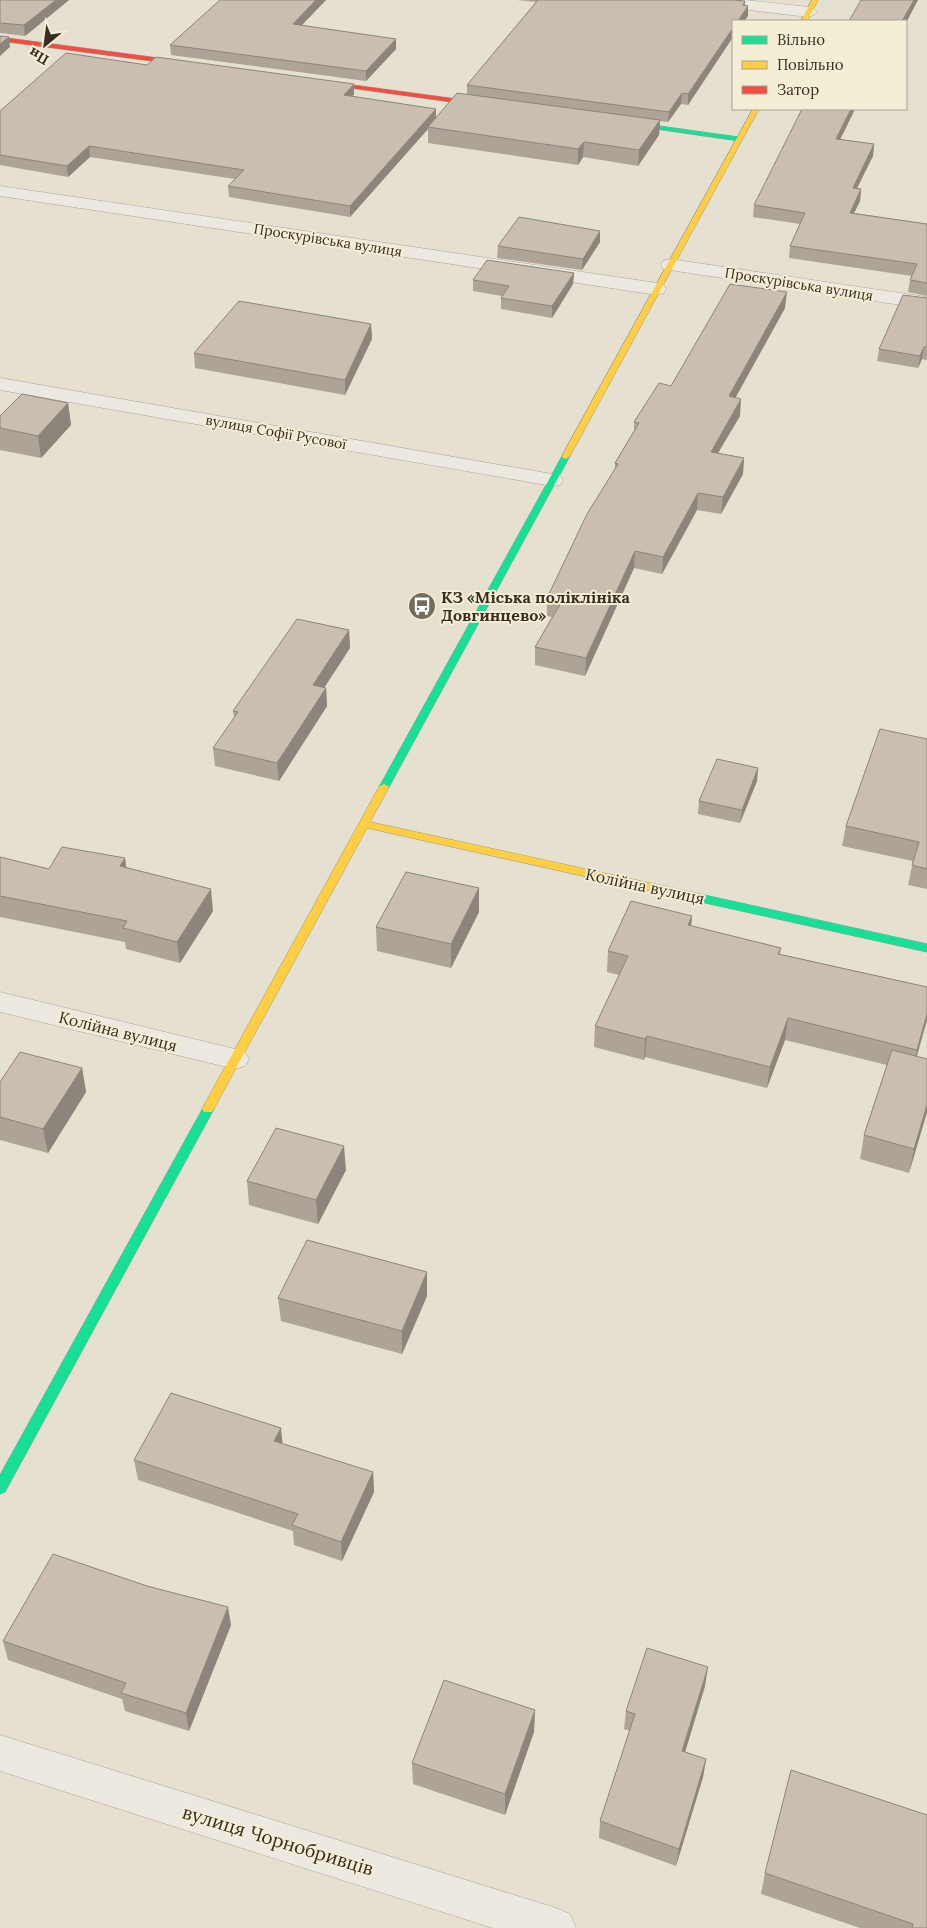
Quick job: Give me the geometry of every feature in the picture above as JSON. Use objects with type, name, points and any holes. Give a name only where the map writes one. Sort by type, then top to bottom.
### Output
[{"type":"street","points":[[706,0],[809,11]]},
{"type":"street","points":[[0,39],[197,66]]},
{"type":"street","points":[[306,80],[502,107]]},
{"type":"street","points":[[0,1488],[755,110]]},
{"type":"street","points":[[611,122],[739,139]]},
{"type":"street","name":"Проскурівська вулиця","points":[[0,191],[657,289]]},
{"type":"street","name":"Проскурівська вулиця","points":[[670,265],[927,304]]},
{"type":"street","name":"вулиця Софії Русової","points":[[0,384],[552,480]]},
{"type":"street","name":"Колійна вулиця","points":[[364,824],[927,948]]},
{"type":"street","name":"Колійна вулиця","points":[[0,1002],[235,1059]]},
{"type":"street","name":"вулиця Чорнобривців","points":[[0,1753],[556,1928]]},
{"type":"building","points":[[0,0],[56,0],[24,25],[0,23]]},
{"type":"building","points":[[220,0],[316,0],[293,24],[396,39],[366,71],[170,45]]},
{"type":"building","points":[[538,0],[733,0],[745,1],[743,5],[748,6],[739,20],[732,20],[732,29],[688,94],[682,93],[669,112],[467,85]]},
{"type":"building","points":[[861,0],[914,0],[903,20],[850,20]]},
{"type":"building","points":[[0,36],[9,37],[0,44]]},
{"type":"building","points":[[66,53],[147,65],[156,57],[354,84],[344,95],[436,109],[350,206],[228,186],[244,170],[89,146],[67,166],[0,155],[0,111]]},
{"type":"building","points":[[457,93],[660,120],[639,150],[584,142],[578,149],[428,127]]},
{"type":"building","points":[[802,110],[850,110],[836,139],[874,144],[853,188],[861,189],[850,213],[927,224],[927,283],[910,280],[917,264],[790,246],[805,213],[754,205]]},
{"type":"building","points":[[519,217],[600,231],[583,259],[498,246]]},
{"type":"building","points":[[487,260],[574,273],[552,306],[501,298],[509,286],[473,280]]},
{"type":"building","points":[[730,284],[787,292],[729,396],[741,399],[711,452],[744,458],[723,497],[698,493],[663,557],[635,551],[586,658],[535,647],[562,601],[547,598],[587,514],[618,464],[615,463],[639,423],[634,422],[659,383],[671,386]]},
{"type":"building","points":[[903,295],[927,298],[927,347],[924,347],[920,356],[879,349]]},
{"type":"building","points":[[239,301],[371,324],[345,380],[194,353]]},
{"type":"building","points":[[22,394],[68,403],[38,436],[0,428],[0,416]]},
{"type":"building","points":[[297,619],[349,630],[313,685],[326,688],[277,763],[213,748],[238,712],[233,711]]},
{"type":"building","points":[[880,729],[927,739],[927,869],[912,865],[919,842],[846,826]]},
{"type":"building","points":[[717,759],[758,768],[742,810],[699,801]]},
{"type":"building","points":[[62,847],[125,858],[120,866],[211,889],[177,942],[123,928],[127,921],[0,896],[0,857],[49,869]]},
{"type":"building","points":[[406,872],[479,888],[451,944],[376,927]]},
{"type":"building","points":[[631,901],[692,916],[688,925],[781,948],[778,954],[927,987],[927,1014],[917,1050],[788,1018],[770,1067],[647,1036],[645,1039],[595,1026],[628,956],[608,951]]},
{"type":"building","points":[[892,1050],[927,1059],[927,1105],[914,1149],[864,1135]]},
{"type":"building","points":[[20,1052],[82,1068],[43,1129],[0,1117],[0,1082]]},
{"type":"building","points":[[276,1128],[344,1146],[316,1200],[247,1181]]},
{"type":"building","points":[[307,1240],[427,1272],[402,1331],[278,1298]]},
{"type":"building","points":[[171,1393],[281,1428],[274,1441],[373,1472],[341,1542],[292,1525],[298,1514],[134,1460]]},
{"type":"building","points":[[53,1554],[147,1586],[228,1607],[186,1713],[121,1693],[126,1683],[3,1641]]},
{"type":"building","points":[[647,1648],[708,1667],[682,1751],[706,1759],[679,1849],[600,1821],[635,1714],[626,1711]]},
{"type":"building","points":[[444,1680],[535,1710],[505,1794],[412,1763]]},
{"type":"building","points":[[791,1770],[927,1815],[927,1928],[912,1928],[913,1924],[765,1873]]},
{"type":"traffic: fast","points":[[623,123],[739,139]]},
{"type":"traffic: fast","points":[[384,787],[566,456]]},
{"type":"traffic: fast","points":[[700,898],[927,948]]},
{"type":"traffic: fast","points":[[0,1488],[208,1109]]},
{"type":"traffic: slow","points":[[805,20],[815,0]]},
{"type":"traffic: slow","points":[[566,456],[755,110]]},
{"type":"traffic: slow","points":[[208,1109],[384,787]]},
{"type":"traffic: slow","points":[[364,824],[700,898]]},
{"type":"traffic: jam","points":[[0,39],[189,64]]},
{"type":"traffic: jam","points":[[316,82],[487,105]]},
{"type":"place","name":"КЗ «Міська поліклініка Довгинцево»","points":[[422,606]]}]
